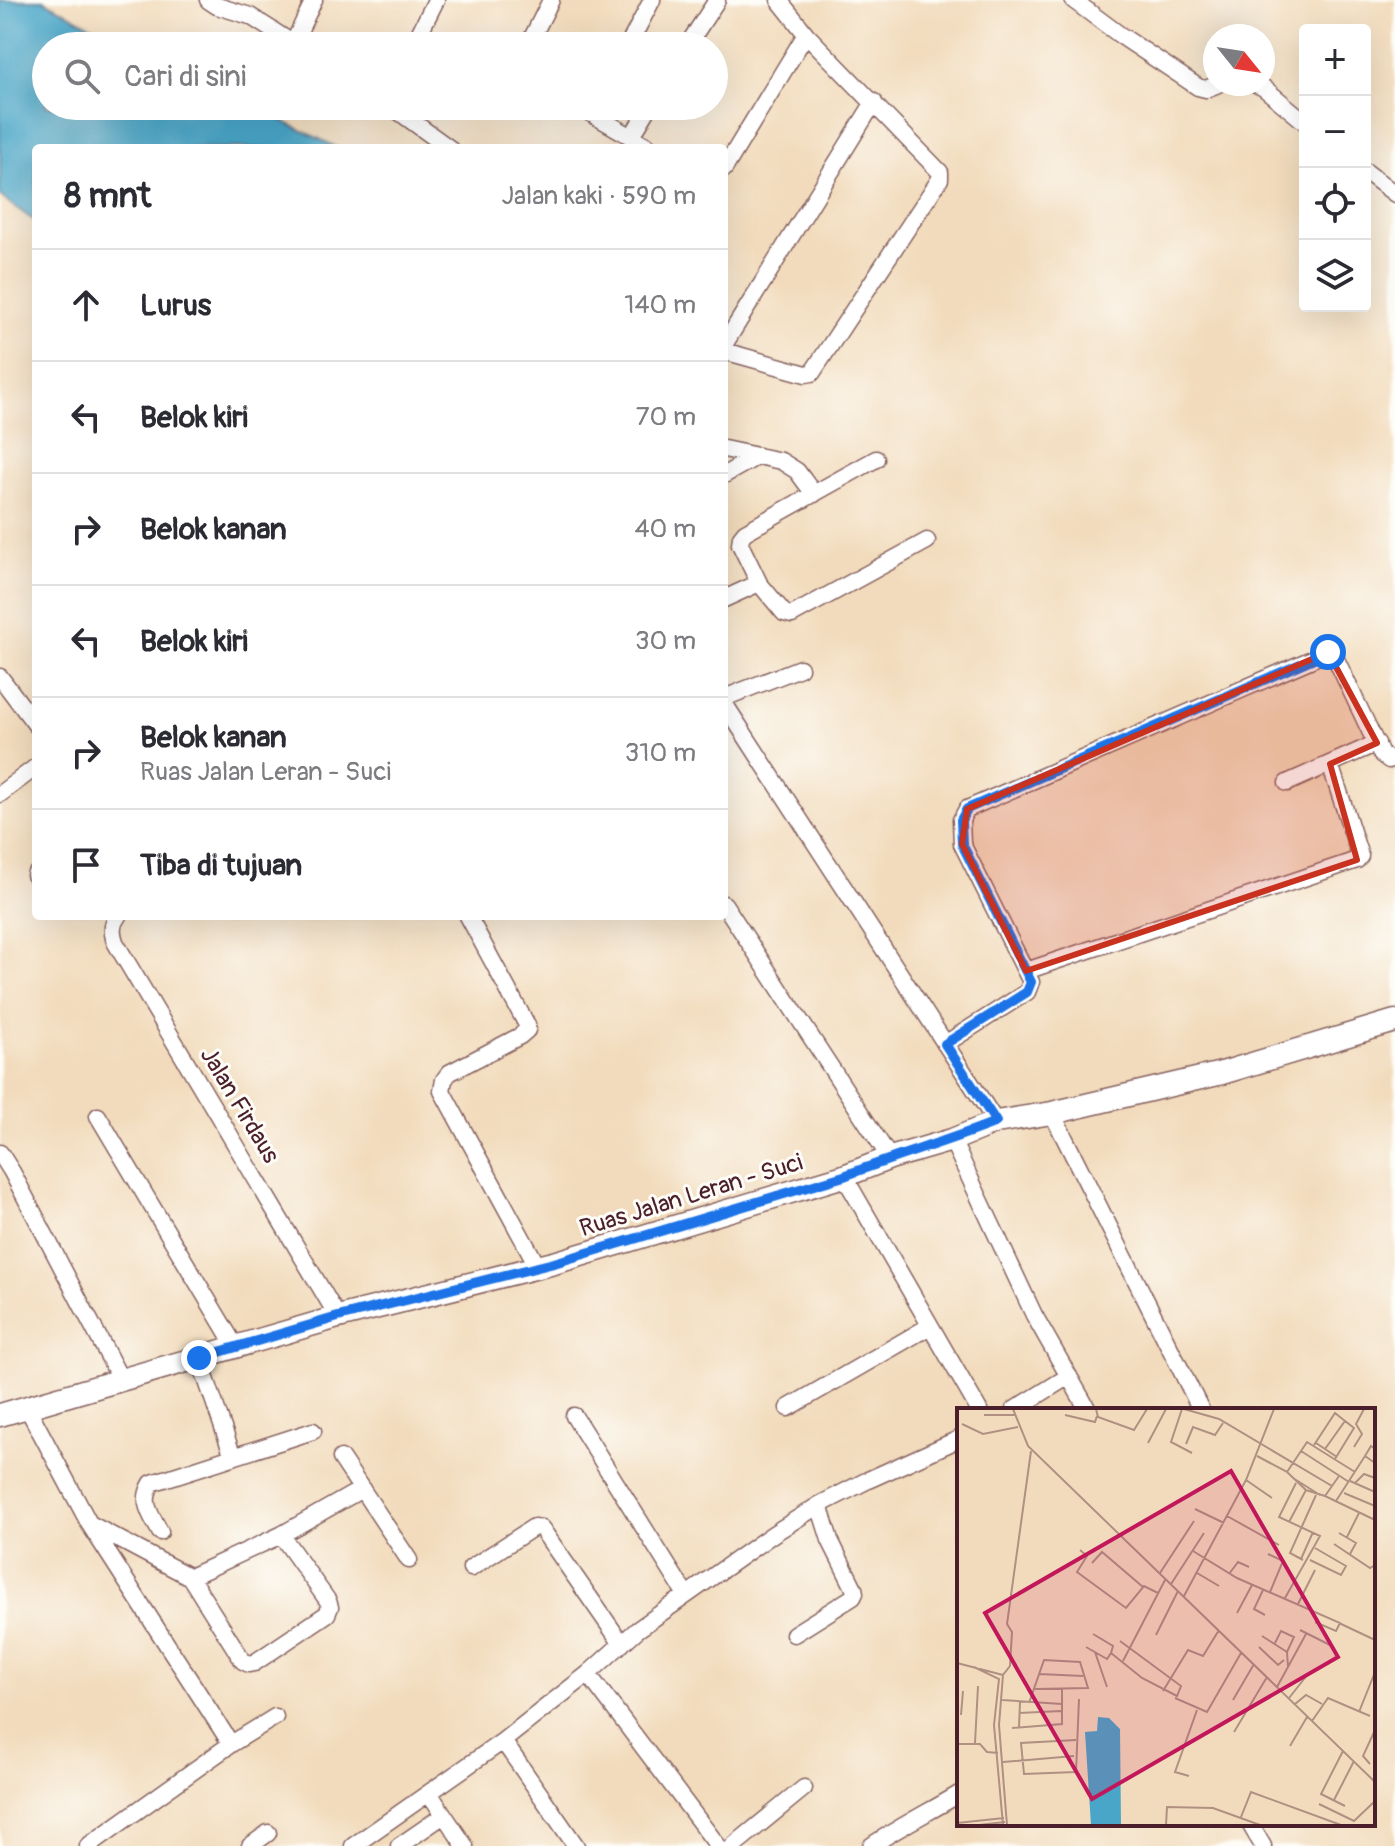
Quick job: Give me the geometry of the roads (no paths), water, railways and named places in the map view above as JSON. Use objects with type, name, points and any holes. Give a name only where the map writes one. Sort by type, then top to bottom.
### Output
[{"type":"main road","name":"Ruas Jalan Leran - Suci","points":[[0,1415],[338,1317],[538,1267],[844,1176],[996,1122],[1052,1113],[1222,1073],[1395,1021]]},
{"type":"street","points":[[208,0],[217,6],[250,16],[275,32]]},
{"type":"street","points":[[300,32],[314,0]]},
{"type":"street","points":[[420,32],[436,0]]},
{"type":"street","points":[[535,32],[551,0]]},
{"type":"street","points":[[635,32],[652,0]]},
{"type":"street","points":[[696,32],[717,0]]},
{"type":"street","points":[[728,352],[806,374],[812,373],[938,184],[940,172],[806,34],[779,0]]},
{"type":"street","points":[[1073,0],[1120,35],[1203,87]]},
{"type":"street","points":[[728,162],[806,34]]},
{"type":"street","points":[[1274,96],[1299,117]]},
{"type":"street","points":[[728,339],[874,102]]},
{"type":"street","points":[[410,120],[443,144]]},
{"type":"street","points":[[607,120],[645,144]]},
{"type":"street","points":[[632,136],[642,120]]},
{"type":"street","points":[[1371,176],[1395,194]]},
{"type":"street","points":[[728,450],[781,461],[797,471],[814,494]]},
{"type":"street","points":[[728,473],[758,456]]},
{"type":"street","points":[[876,459],[745,532],[740,544],[759,583],[784,613],[792,615],[927,541]]},
{"type":"street","points":[[728,597],[759,583]]},
{"type":"street","points":[[945,1044],[1027,992],[1031,982],[962,844],[961,820],[967,809],[1328,652],[1335,657],[1384,758],[1395,758]]},
{"type":"street","points":[[728,698],[800,668]]},
{"type":"street","points":[[1,680],[32,720]]},
{"type":"street","points":[[728,706],[996,1122]]},
{"type":"street","points":[[1287,783],[1377,743]]},
{"type":"street","points":[[1026,971],[1357,860],[1360,856],[1330,764]]},
{"type":"street","points":[[0,794],[32,770]]},
{"type":"street","points":[[728,910],[890,1158]]},
{"type":"street","name":"Jalan Firdaus","points":[[115,920],[115,942],[338,1317]]},
{"type":"street","points":[[470,920],[527,1030],[449,1073],[442,1091],[538,1267]]},
{"type":"street","points":[[1052,1113],[1200,1408]]},
{"type":"street","points":[[98,1116],[234,1348]]},
{"type":"street","points":[[952,1140],[1034,1315],[1087,1408]]},
{"type":"street","points":[[0,1153],[121,1380]]},
{"type":"street","points":[[844,1176],[978,1408]]},
{"type":"street","points":[[788,1408],[930,1326]]},
{"type":"street","points":[[199,1358],[233,1457]]},
{"type":"street","points":[[1017,1408],[1069,1376]]},
{"type":"street","points":[[27,1407],[90,1525],[231,1744]]},
{"type":"street","points":[[574,1416],[686,1595]]},
{"type":"street","points":[[160,1532],[145,1501],[152,1483],[313,1431]]},
{"type":"street","points":[[353,1846],[503,1741],[588,1674],[637,1630],[773,1534],[819,1505],[957,1440]]},
{"type":"street","points":[[341,1458],[409,1560]]},
{"type":"street","points":[[190,1577],[281,1535],[362,1489]]},
{"type":"street","points":[[794,1634],[855,1593],[830,1540],[819,1505]]},
{"type":"street","points":[[90,1525],[190,1577],[246,1664],[254,1663],[327,1614],[330,1607],[281,1535]]},
{"type":"street","points":[[471,1568],[534,1527],[541,1528],[622,1644]]},
{"type":"street","points":[[118,1567],[142,1552]]},
{"type":"street","points":[[588,1674],[718,1846]]},
{"type":"street","points":[[88,1846],[231,1744],[275,1717]]},
{"type":"street","points":[[503,1741],[576,1846]]},
{"type":"street","points":[[733,1846],[804,1788]]},
{"type":"street","points":[[429,1793],[465,1846]]},
{"type":"street","points":[[871,1846],[957,1795]]},
{"type":"street","points":[[399,1846],[444,1815]]},
{"type":"street","points":[[1251,1826],[1263,1846]]},
{"type":"street","points":[[250,1846],[268,1833]]},
{"type":"water","points":[[0,0],[43,0],[103,32],[32,32],[32,120],[281,120],[330,144],[32,144],[32,219],[0,196]]}]
